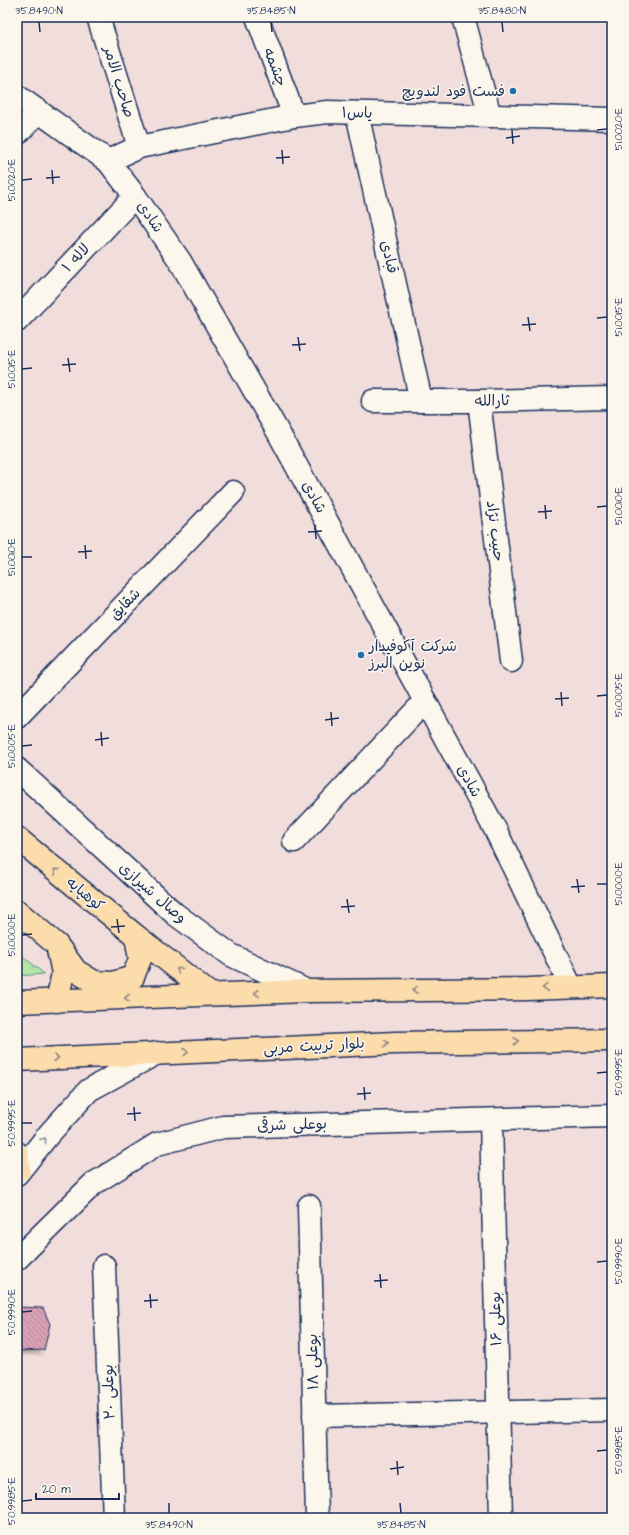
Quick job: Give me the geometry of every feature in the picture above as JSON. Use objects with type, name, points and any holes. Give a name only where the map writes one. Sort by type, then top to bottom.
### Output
[{"type":"main road","name":"کوهپایه","points":[[17,838],[136,936],[210,994]]},
{"type":"main road","points":[[17,911],[57,945],[76,971],[94,982],[113,983],[133,977],[140,959],[136,936]]},
{"type":"main road","points":[[57,945],[63,973],[57,1001]]},
{"type":"main road","points":[[17,1002],[307,991],[528,989],[612,986]]},
{"type":"main road","name":"بلوار تربیت مربی","points":[[17,1060],[395,1042],[612,1040]]},
{"type":"street","name":"صاحب الامر","points":[[98,17],[139,147]]},
{"type":"street","name":"چشمه","points":[[257,17],[294,116]]},
{"type":"street","points":[[463,17],[490,116]]},
{"type":"street","name":"شادی","points":[[17,96],[108,161],[135,196],[180,260],[278,432],[496,831],[571,987]]},
{"type":"street","points":[[17,134],[39,111]]},
{"type":"street","name":"یاس۱","points":[[108,161],[139,147],[294,116],[328,112],[612,119]]},
{"type":"street","name":"قبادی","points":[[356,113],[421,401]]},
{"type":"street","name":"لاله ۱","points":[[17,321],[135,196]]},
{"type":"street","name":"ثارالله","points":[[373,401],[479,401],[612,398]]},
{"type":"street","name":"حبیب نژاد","points":[[479,401],[511,661]]},
{"type":"street","name":"شقایق","points":[[17,717],[233,492]]},
{"type":"street","points":[[294,841],[425,701]]},
{"type":"street","name":"وصال شیرازی","points":[[17,769],[175,914],[231,955],[307,991]]},
{"type":"street","points":[[18,1166],[89,1090],[156,1053]]},
{"type":"street","name":"بوعلی شرقی","points":[[17,1259],[93,1184],[157,1144],[223,1127],[612,1116]]},
{"type":"street","name":"بوعلی ۱۶","points":[[491,1120],[501,1518]]},
{"type":"street","name":"بوعلی ۱۸","points":[[309,1206],[317,1518]]},
{"type":"street","name":"بوعلی ۲۰","points":[[104,1266],[114,1518]]},
{"type":"street","points":[[314,1416],[612,1410]]},
{"type":"green space","points":[[17,951],[44,974],[17,976]]},
{"type":"building","points":[[17,1307],[43,1308],[50,1324],[44,1350],[17,1351]]},
{"type":"place","name":"فست فود لندویچ","points":[[513,91]]},
{"type":"place","name":"شرکت آکوفیدار نوین البرز","points":[[361,655]]}]
